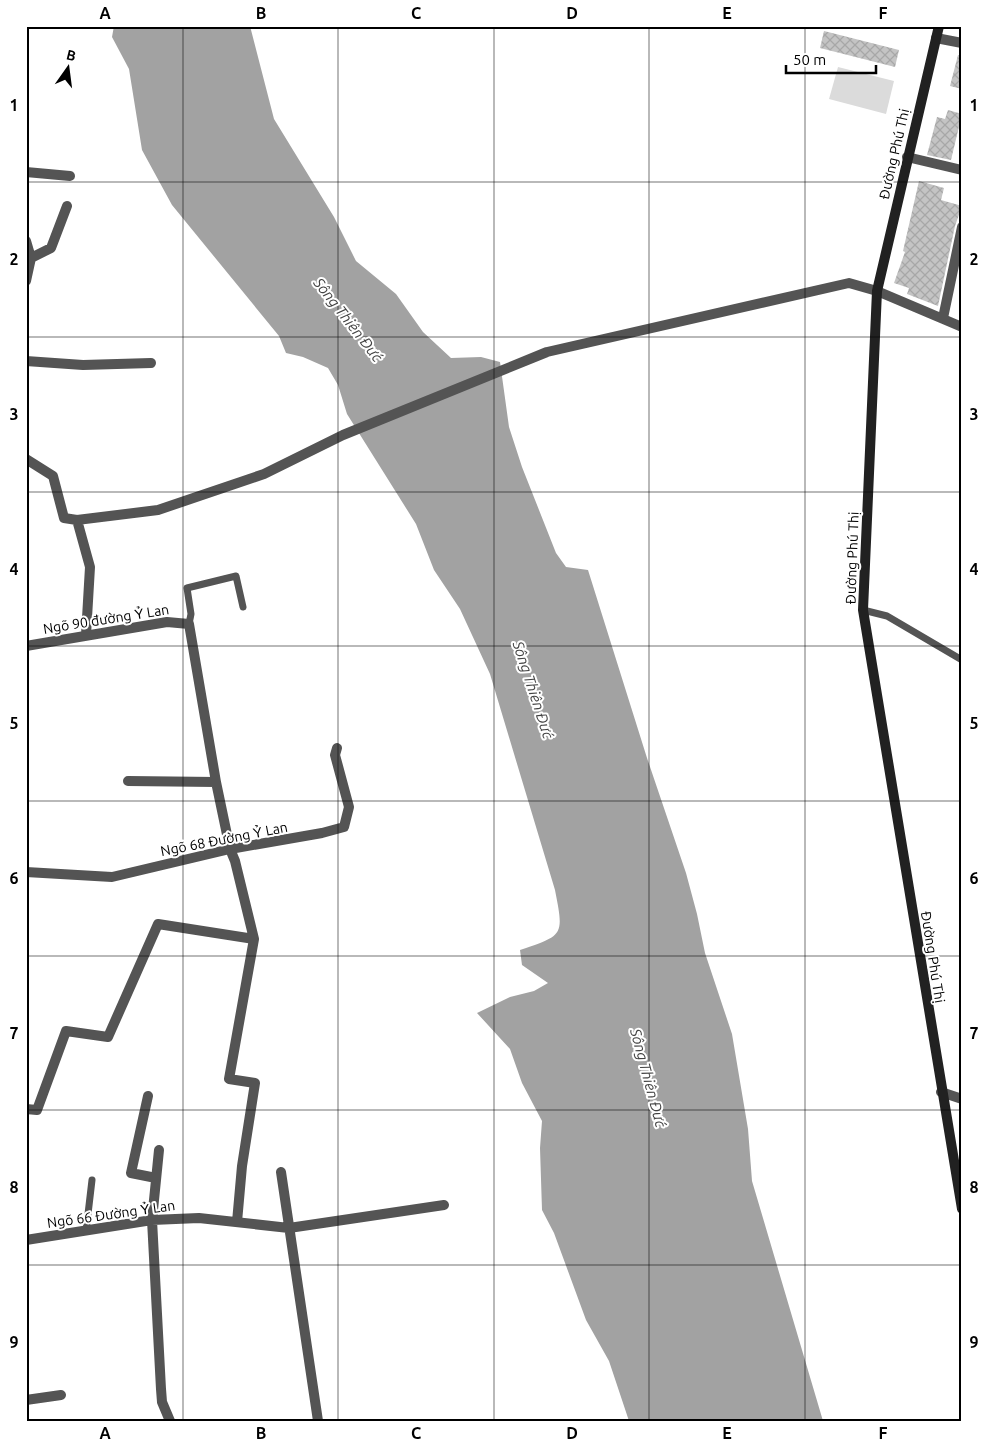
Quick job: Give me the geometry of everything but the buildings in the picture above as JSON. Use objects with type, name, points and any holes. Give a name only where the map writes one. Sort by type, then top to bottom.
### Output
[{"type":"street","name":"Đường Phú Thị","points":[[939,26],[877,292],[864,610],[941,1092],[962,1209]]},
{"type":"street","points":[[936,38],[962,43]]},
{"type":"street","points":[[907,157],[962,170]]},
{"type":"street","points":[[26,172],[70,176]]},
{"type":"street","points":[[31,258],[51,248],[67,206]]},
{"type":"street","points":[[943,318],[957,265],[962,227]]},
{"type":"street","points":[[26,241],[31,258],[26,281]]},
{"type":"street","points":[[26,459],[53,476],[64,518],[77,520],[158,510],[264,474],[343,435],[547,352],[825,288],[849,284],[877,292],[962,327]]},
{"type":"street","points":[[26,360],[83,365],[151,363]]},
{"type":"street","points":[[77,520],[90,566],[86,635]]},
{"type":"street","name":"Ngõ 90 đường Ỷ Lan","points":[[26,646],[167,622],[189,624]]},
{"type":"street","points":[[189,624],[216,782],[230,849],[235,861],[254,939],[229,1079],[255,1083],[242,1166],[237,1222]]},
{"type":"street","name":"Ngõ 68 Đường Ỷ Lan","points":[[26,872],[112,877],[230,849],[322,834],[344,827],[349,808],[336,764],[335,755],[337,748]]},
{"type":"street","points":[[128,781],[216,782]]},
{"type":"street","points":[[26,1109],[37,1110],[66,1031],[108,1037],[158,924],[254,939]]},
{"type":"street","points":[[941,1092],[962,1099]]},
{"type":"street","points":[[148,1096],[131,1173],[156,1178]]},
{"type":"street","points":[[159,1150],[152,1220],[160,1389],[162,1402],[170,1421]]},
{"type":"street","points":[[281,1172],[318,1421]]},
{"type":"street","name":"Ngõ 66 Đường Ỷ Lan","points":[[26,1240],[152,1220],[200,1218],[290,1228],[444,1205]]},
{"type":"street","points":[[26,1400],[61,1395]]},
{"type":"lane","points":[[189,624],[191,614],[186,588],[236,576],[243,607]]},
{"type":"lane","points":[[864,610],[887,616],[962,660]]},
{"type":"lane","points":[[86,1231],[92,1180]]},
{"type":"shaded area","points":[[838,67],[894,81],[886,114],[829,99]]},
{"type":"water","name":"Sông Thiên Đức","points":[[114,26],[250,26],[274,119],[334,217],[356,261],[396,294],[423,332],[451,358],[481,357],[500,362],[509,427],[522,467],[556,553],[566,567],[588,570],[647,758],[686,873],[705,953],[732,1034],[748,1129],[752,1181],[823,1421],[629,1421],[609,1361],[586,1320],[554,1233],[542,1210],[540,1148],[542,1121],[522,1083],[510,1049],[477,1013],[510,997],[534,991],[548,983],[522,965],[520,950],[553,937],[557,932],[560,917],[555,890],[490,674],[460,609],[434,570],[416,524],[347,414],[338,385],[328,368],[303,357],[286,353],[279,336],[172,205],[142,150],[129,69],[112,37]]}]
